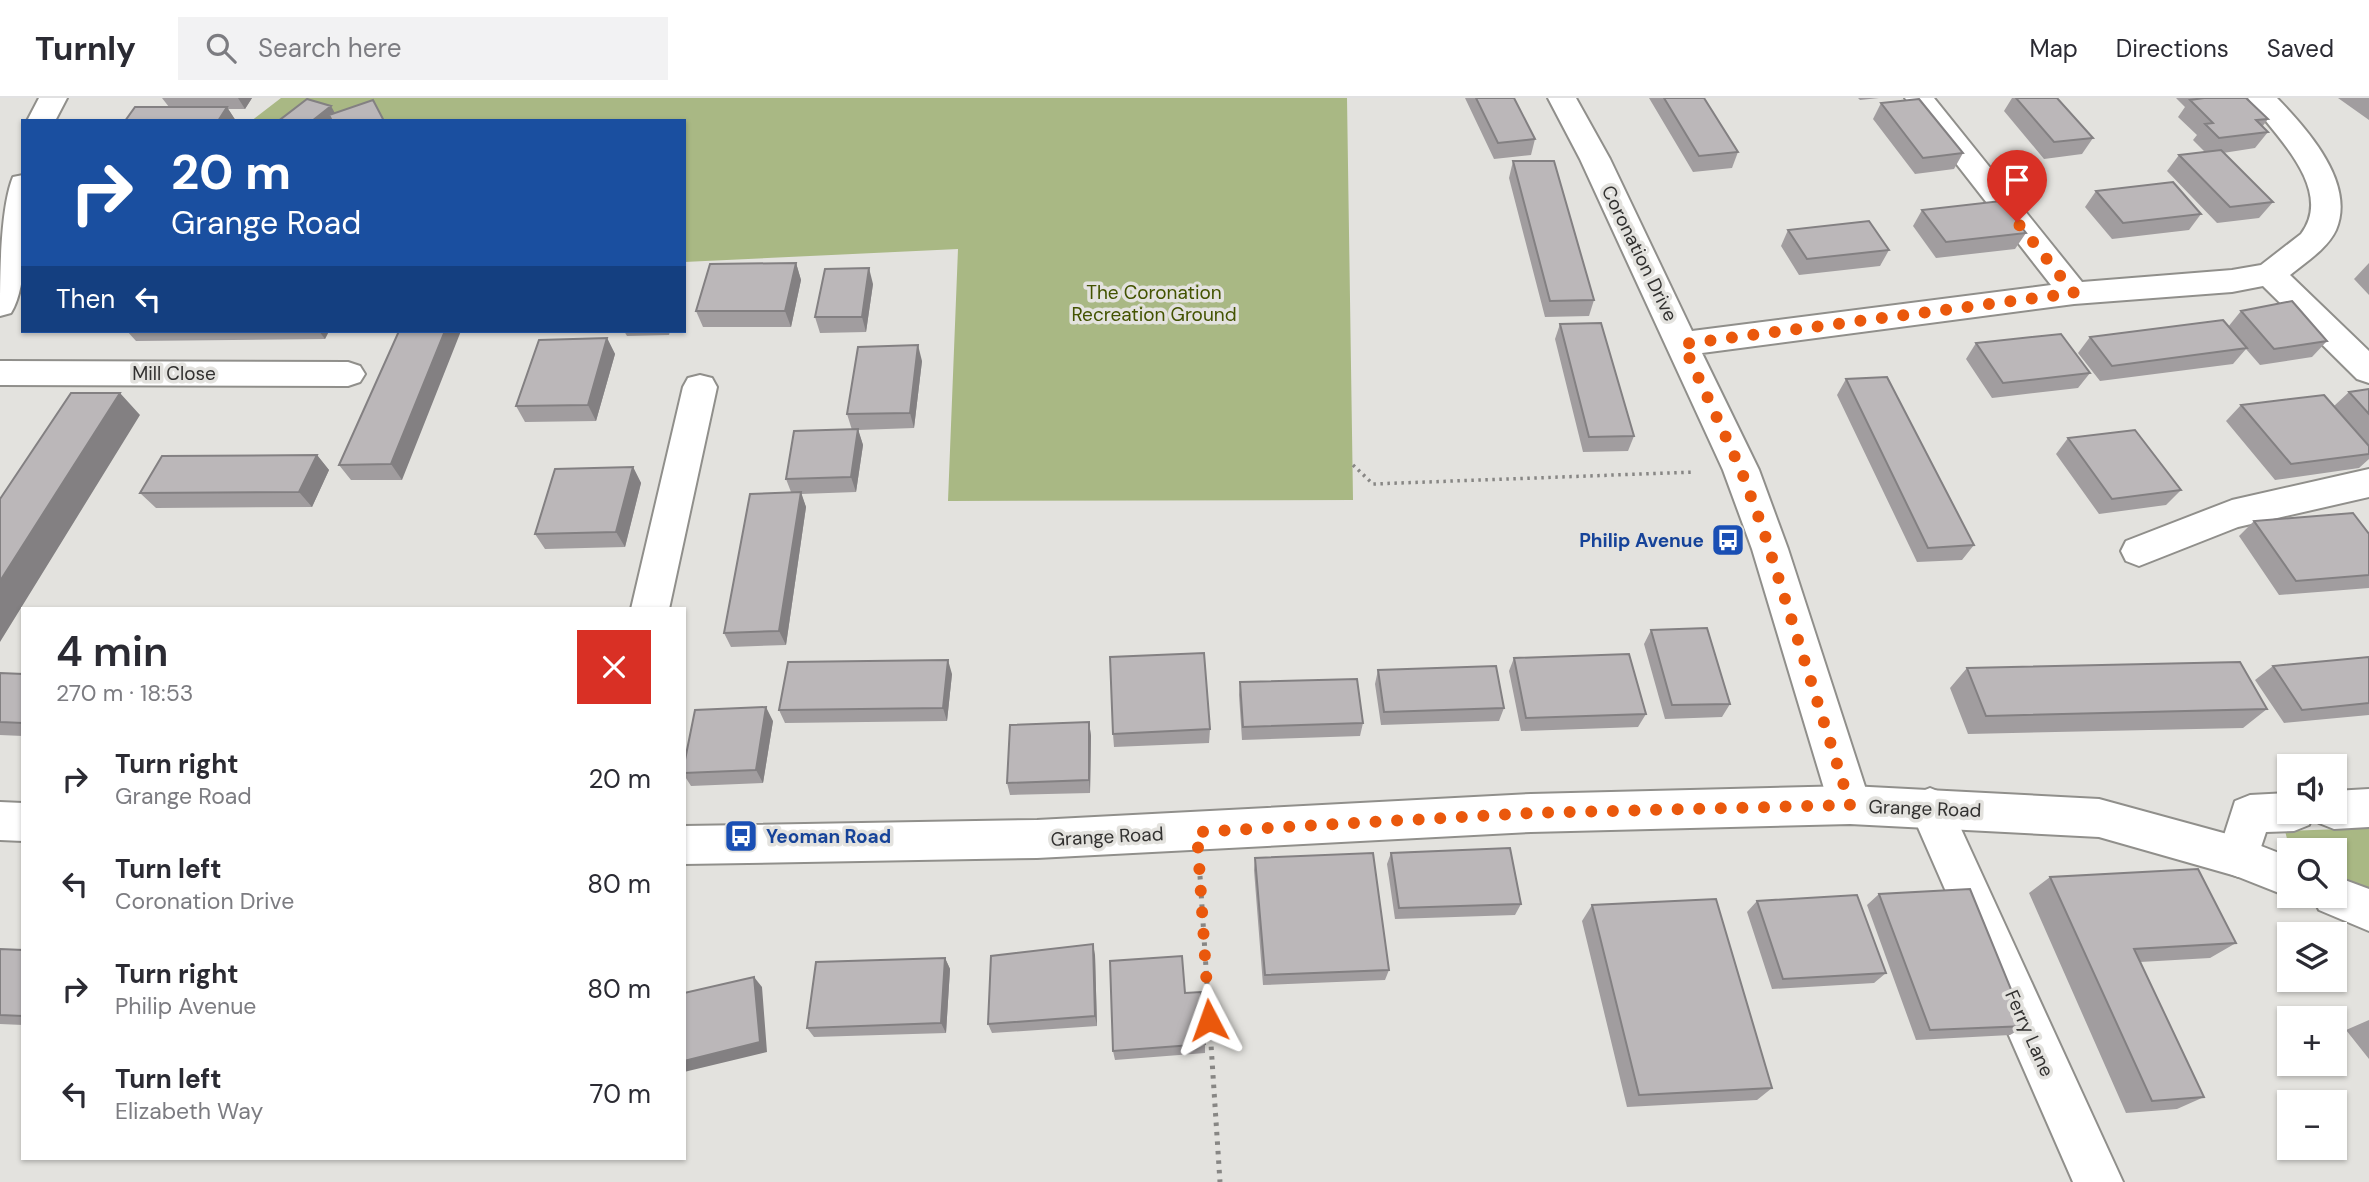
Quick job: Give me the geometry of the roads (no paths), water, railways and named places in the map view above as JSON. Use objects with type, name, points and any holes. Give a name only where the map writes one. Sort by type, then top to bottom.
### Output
[{"type":"street","points":[[42,119],[53,98]]},
{"type":"street","name":"Coronation Drive","points":[[1562,98],[1683,344],[1741,470],[1770,549],[1850,805]]},
{"type":"street","points":[[1919,98],[2074,293]]},
{"type":"street","points":[[1683,344],[2074,293],[2232,281],[2270,274],[2312,241],[2321,229],[2326,203],[2315,166],[2286,124],[2262,98]]},
{"type":"street","points":[[0,305],[21,195]]},
{"type":"street","points":[[2270,274],[2369,371]]},
{"type":"street","name":"Mill Close","points":[[0,373],[348,374]]},
{"type":"street","points":[[650,607],[700,387]]},
{"type":"street","points":[[2139,551],[2232,514],[2369,483]]},
{"type":"street","name":"Grange Road","points":[[686,845],[971,841],[1197,832],[1531,813],[1850,805],[1930,807],[2099,818],[2238,856],[2277,872]]},
{"type":"street","name":"Ferry Lane","points":[[1930,807],[2098,1182]]},
{"type":"street","points":[[2347,809],[2369,808]]},
{"type":"street","points":[[2238,856],[2250,814],[2277,813]]},
{"type":"street","points":[[0,821],[21,822]]},
{"type":"street","points":[[2347,901],[2369,910]]},
{"type":"place","name":"Philip Avenue","points":[[1728,540]]},
{"type":"place","name":"Yeoman Road","points":[[741,836]]},
{"type":"park label","name":"The Coronation Recreation Ground","points":[[1154,303]]}]
